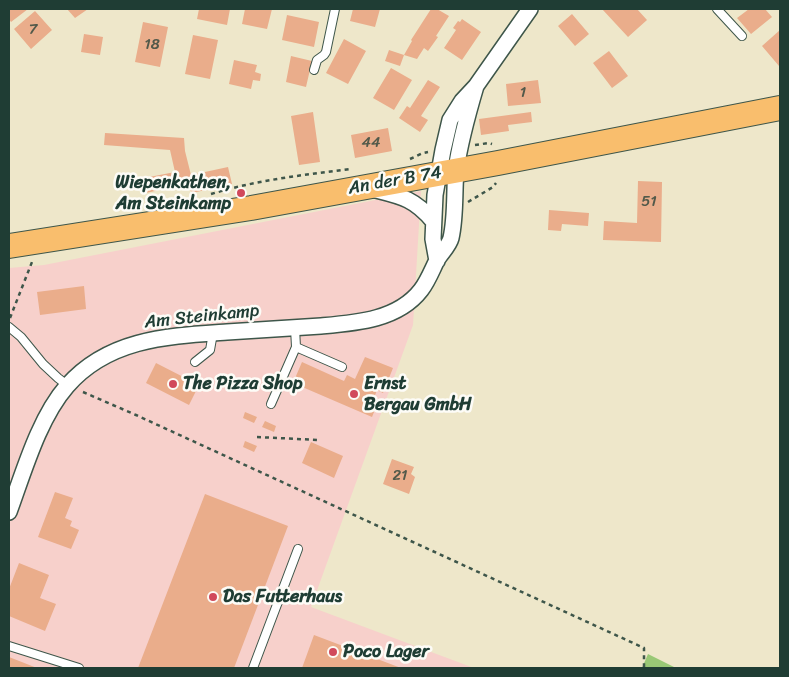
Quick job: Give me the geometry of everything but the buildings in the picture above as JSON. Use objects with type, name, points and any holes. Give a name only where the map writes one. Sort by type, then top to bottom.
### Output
[{"type":"main road","name":"An der B 74","points":[[9,246],[251,208],[498,163],[780,108]]},
{"type":"street","name":"Am Steinkamp","points":[[9,512],[34,445],[56,401],[67,386],[83,371],[112,352],[128,345],[174,336],[295,328],[364,321],[395,310],[411,301],[427,282],[450,240],[452,227],[447,172],[447,129],[450,120],[530,9]]},
{"type":"street","name":"Am Steinkamp","points":[[437,261],[433,239],[434,195],[447,172]]},
{"type":"street","points":[[364,187],[407,199],[422,209],[433,221]]},
{"type":"lane","points":[[314,70],[317,60],[326,52],[335,9]]},
{"type":"lane","points":[[717,9],[742,36]]},
{"type":"lane","points":[[9,327],[21,337],[43,364],[67,386]]},
{"type":"lane","points":[[271,404],[296,347],[295,328]]},
{"type":"lane","points":[[195,362],[210,350],[213,333]]},
{"type":"lane","points":[[296,347],[342,367]]},
{"type":"lane","points":[[253,668],[298,549]]},
{"type":"lane","points":[[9,646],[80,668]]},
{"type":"path","points":[[452,227],[467,203],[493,188],[498,180],[498,163]]},
{"type":"path","points":[[9,321],[32,262],[40,261]]},
{"type":"path","points":[[67,386],[136,415],[644,648],[644,668]]},
{"type":"path","points":[[257,437],[319,440]]},
{"type":"shaded area","points":[[421,191],[413,325],[311,607],[474,668],[9,668],[9,268],[44,265]]},
{"type":"green space","points":[[648,654],[676,668],[642,668]]},
{"type":"place","name":"Wiepenkathen, Am Steinkamp","points":[[241,193]]},
{"type":"place","name":"The Pizza Shop","points":[[173,384]]},
{"type":"place","name":"Ernst Bergau GmbH","points":[[354,394]]},
{"type":"place","name":"Das Futterhaus","points":[[213,597]]},
{"type":"place","name":"Poco Lager","points":[[333,652]]}]
